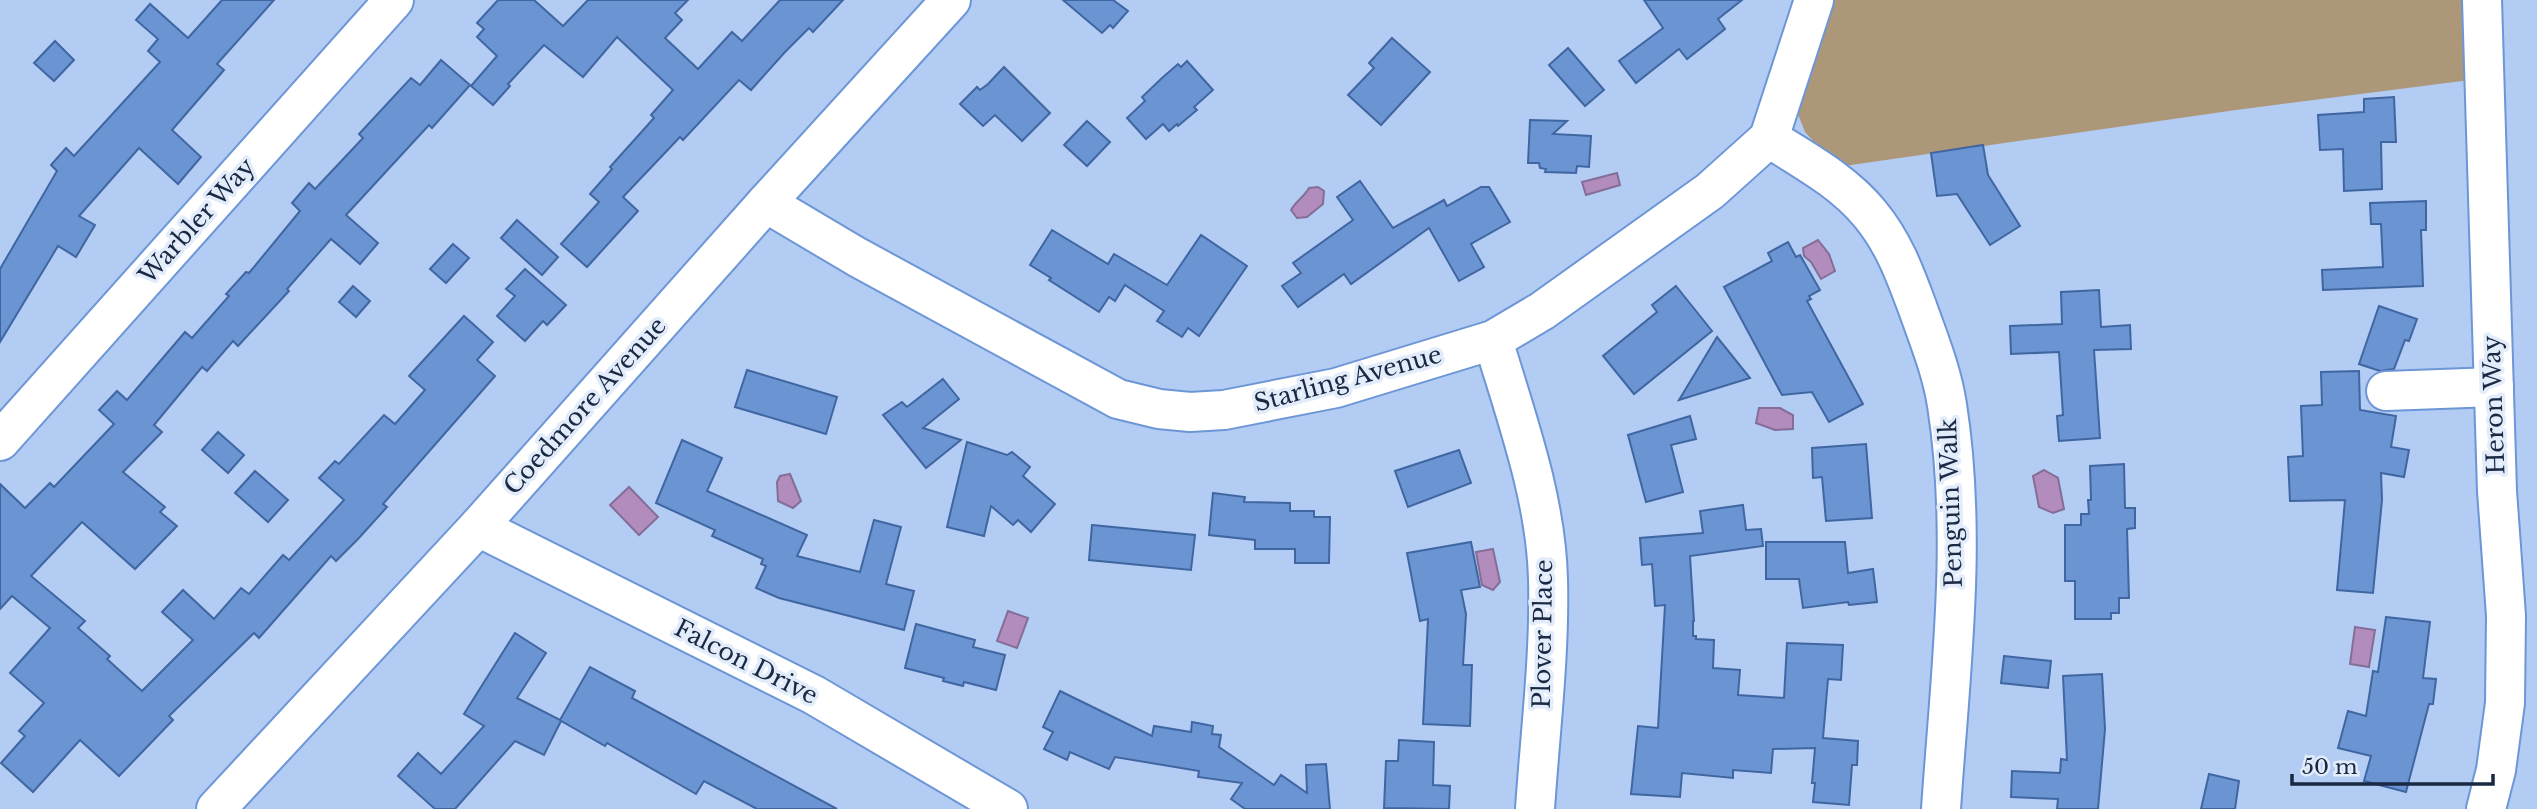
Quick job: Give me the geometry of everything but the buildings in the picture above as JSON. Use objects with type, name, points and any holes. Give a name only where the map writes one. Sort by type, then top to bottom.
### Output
[{"type":"street","name":"Warbler Way","points":[[0,441],[394,0]]},
{"type":"street","name":"Coedmore Avenue","points":[[216,809],[478,527],[765,204],[951,0]]},
{"type":"street","points":[[1769,138],[1814,0]]},
{"type":"street","name":"Heron Way","points":[[2482,0],[2497,491],[2506,616],[2505,703],[2496,770],[2486,809]]},
{"type":"street","name":"Starling Avenue","points":[[765,204],[1118,399],[1159,409],[1190,412],[1224,410],[1324,390],[1493,340],[1542,311],[1710,191],[1769,138]]},
{"type":"street","name":"Penguin Walk","points":[[1769,138],[1832,178],[1853,196],[1871,215],[1899,256],[1932,346],[1947,403],[1955,470],[1956,550],[1941,809]]},
{"type":"street","name":"Plover Place","points":[[1493,340],[1527,454],[1543,535],[1548,578],[1535,809]]},
{"type":"street","points":[[2386,391],[2494,387]]},
{"type":"street","name":"Falcon Drive","points":[[478,527],[814,695],[1008,809]]},
{"type":"shaded area","points":[[1828,0],[2469,0],[2470,80],[2236,110],[1837,167],[1805,132],[1797,112]]},
{"type":"shaded area","points":[[1617,173],[1620,185],[1586,195],[1582,182]]},
{"type":"shaded area","points":[[1318,187],[1324,191],[1323,204],[1307,217],[1297,218],[1291,210],[1293,207],[1309,188]]},
{"type":"shaded area","points":[[1818,240],[1829,254],[1835,271],[1821,279],[1804,256],[1803,248]]},
{"type":"shaded area","points":[[1759,408],[1780,408],[1793,415],[1793,429],[1775,430],[1756,423]]},
{"type":"shaded area","points":[[2044,470],[2058,478],[2064,509],[2053,513],[2039,507],[2033,476]]},
{"type":"shaded area","points":[[790,474],[801,501],[793,508],[778,501],[777,482],[780,476]]},
{"type":"shaded area","points":[[629,487],[658,517],[639,535],[610,505]]},
{"type":"shaded area","points":[[1493,549],[1500,582],[1493,590],[1482,585],[1476,552]]},
{"type":"shaded area","points":[[1008,611],[1028,618],[1017,648],[997,641]]},
{"type":"shaded area","points":[[2355,627],[2375,630],[2369,667],[2350,664]]}]
